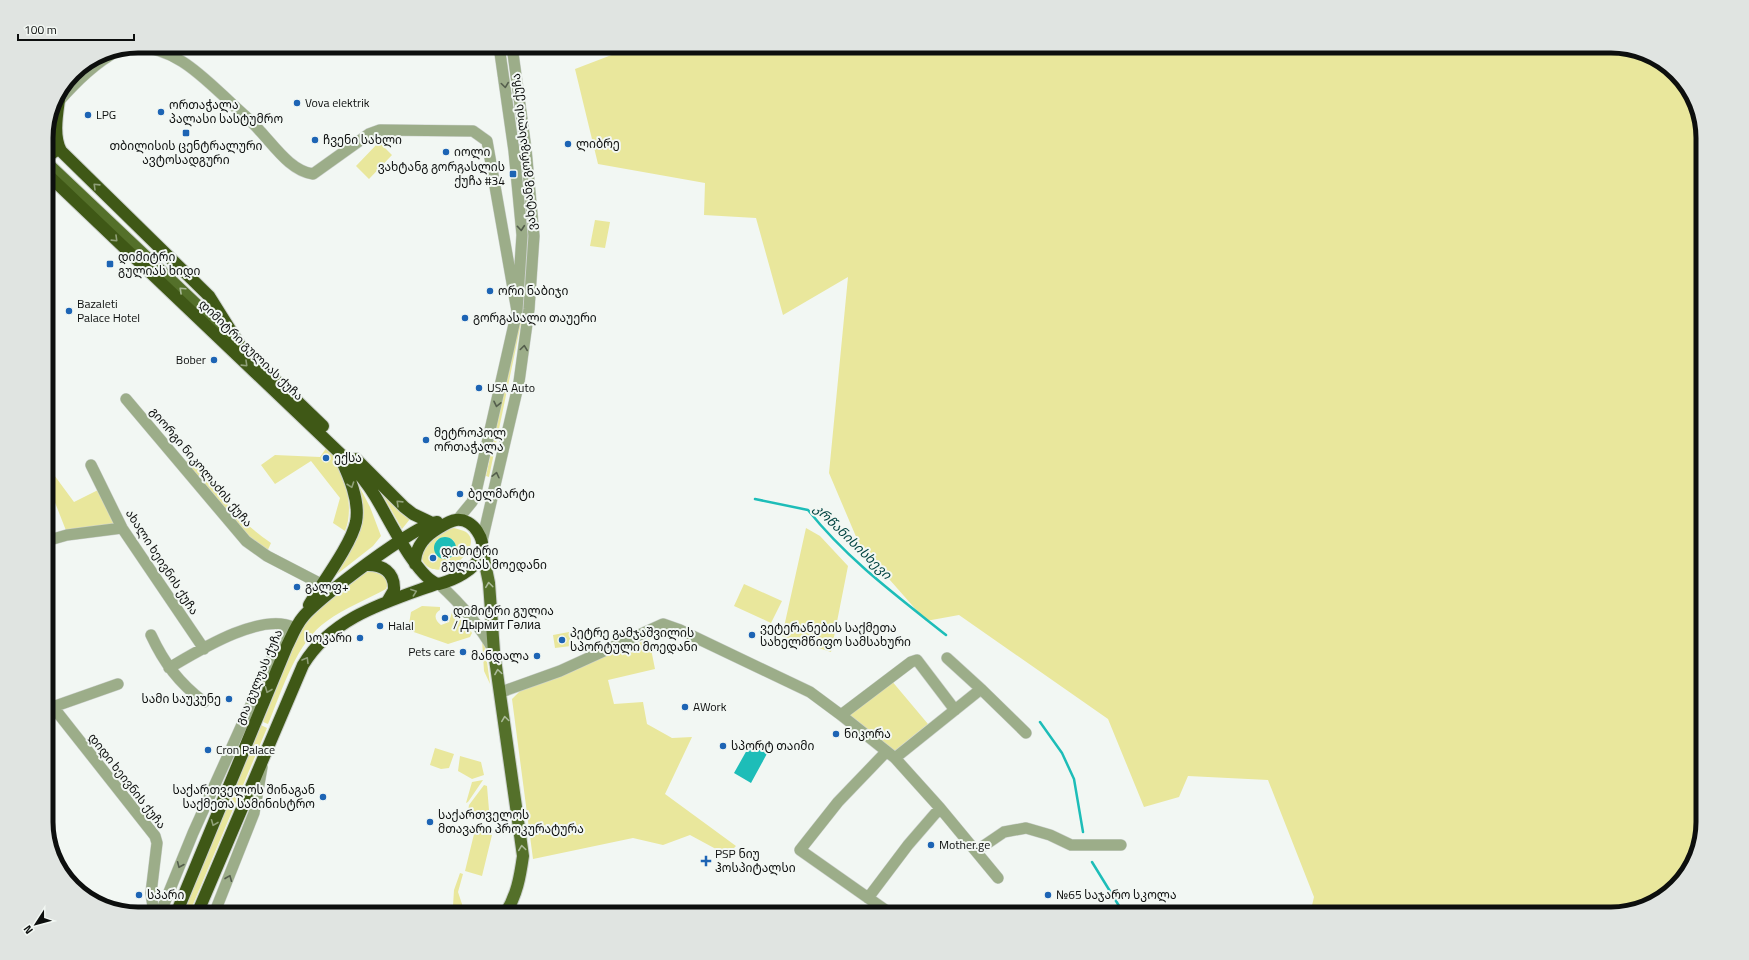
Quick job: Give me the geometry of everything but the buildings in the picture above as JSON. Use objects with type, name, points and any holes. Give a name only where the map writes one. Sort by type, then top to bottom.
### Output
[{"type":"highway","points":[[53,153],[58,145],[56,135],[58,111]]},
{"type":"highway","name":"დიმიტრი გულიას ქუჩა","points":[[58,145],[80,171],[209,296],[240,347],[404,507],[413,514],[432,523]]},
{"type":"highway","name":"დიმიტრი გულიას ქუჩა","points":[[53,180],[336,449],[366,482],[415,564]]},
{"type":"highway","points":[[303,617],[321,584],[349,539],[356,522],[356,504],[354,494],[345,467],[336,449]]},
{"type":"highway","points":[[201,907],[303,665],[310,653],[327,636],[344,623],[364,611],[456,578],[467,571],[478,560],[482,545],[475,528],[454,520],[422,541],[416,551],[415,564],[426,577],[438,584]]},
{"type":"highway","name":"გია გულუას ქუჩა","points":[[179,907],[291,627],[314,605],[402,540],[432,523],[454,520]]},
{"type":"highway","points":[[366,566],[379,566],[386,569],[391,576],[394,590],[387,602]]},
{"type":"main road","name":"დიმიტრი გულიას ქუჩა","points":[[53,169],[240,347]]},
{"type":"main road","name":"ვახტანგ გორგასლის ქუჩა","points":[[482,545],[489,583],[494,652],[501,692],[523,856],[518,887],[515,897],[509,907]]},
{"type":"street","points":[[168,53],[190,66],[260,129],[297,168],[304,173],[314,174],[369,134],[380,130],[473,132],[487,141],[517,311]]},
{"type":"street","name":"ვახტანგ გორგასლის ქუჩა","points":[[454,520],[472,502],[476,492],[517,311],[522,235],[514,151],[500,53]]},
{"type":"street","name":"ვახტანგ გორგასლის ქუჩა","points":[[482,545],[519,382],[530,309],[534,236],[526,149],[513,53]]},
{"type":"street","points":[[72,85],[97,64]]},
{"type":"street","name":"გიორგი ნიკოლაძის ქუჩა","points":[[126,399],[246,541],[267,556],[321,584]]},
{"type":"street","name":"ახალი ხეივნის ქუჩა","points":[[91,465],[122,528],[204,648]]},
{"type":"street","points":[[53,539],[67,535],[122,528]]},
{"type":"street","name":"ვახტანგ გორგასლის ქუჩა","points":[[438,584],[479,627],[494,652]]},
{"type":"street","points":[[501,692],[560,671],[663,624],[680,630],[810,692],[841,715],[890,755],[940,808],[998,878]]},
{"type":"street","points":[[169,668],[204,648],[256,625],[291,627]]},
{"type":"street","name":"გია გულუას ქუჩა","points":[[157,907],[291,627]]},
{"type":"street","points":[[151,635],[169,668],[185,688],[204,702]]},
{"type":"street","points":[[946,658],[981,689],[1026,733]]},
{"type":"street","points":[[841,715],[911,662],[917,660],[954,710]]},
{"type":"street","points":[[53,704],[118,684]]},
{"type":"street","points":[[881,907],[837,878],[800,850],[838,802],[890,755],[981,689]]},
{"type":"street","name":"დიდი ხეივნის ქუჩა","points":[[53,711],[155,836],[157,843],[151,893],[154,907]]},
{"type":"street","points":[[217,907],[254,813],[264,760]]},
{"type":"street","points":[[868,898],[908,845],[940,808]]},
{"type":"street","points":[[976,851],[1004,832],[1026,828],[1050,835],[1071,845],[1121,845]]},
{"type":"shaded area","points":[[617,53],[1611,53],[1638,58],[1658,67],[1675,82],[1682,91],[1691,111],[1696,133],[1696,822],[1693,844],[1682,869],[1671,882],[1653,896],[1633,904],[1622,906],[1312,907],[1314,897],[1268,780],[1188,776],[1179,797],[1144,807],[1108,719],[959,615],[926,621],[860,546],[829,473],[848,277],[783,315],[756,218],[704,215],[705,183],[598,164],[575,69]]},
{"type":"shaded area","points":[[379,142],[392,155],[369,179],[356,166]]},
{"type":"shaded area","points":[[520,158],[522,158],[529,236],[525,304],[489,477],[486,476],[517,332]]},
{"type":"shaded area","points":[[595,220],[610,222],[605,248],[590,246]]},
{"type":"shaded area","points":[[327,447],[339,464],[346,487],[349,511],[345,531],[333,523],[340,498],[311,461],[275,484],[261,465],[275,455],[320,457]]},
{"type":"shaded area","points":[[191,458],[227,504],[248,525],[271,543],[266,554],[247,540],[184,463]]},
{"type":"shaded area","points":[[53,474],[74,502],[100,489],[116,525],[67,533],[54,500]]},
{"type":"shaded area","points":[[357,482],[370,507],[381,536],[373,546],[327,582],[362,505]]},
{"type":"shaded area","points":[[381,492],[410,519],[402,529]]},
{"type":"shaded area","points":[[454,528],[466,532],[471,539],[469,548],[463,557],[453,565],[443,569],[432,569],[424,562],[419,548],[444,530]],"holes":[[[444,537],[450,538],[454,541],[455,552],[452,557],[446,559],[435,543],[438,539]]]},
{"type":"shaded area","points":[[806,528],[820,536],[848,566],[831,652],[782,636]]},
{"type":"shaded area","points":[[370,568],[385,572],[388,584],[386,589],[341,612],[316,630],[298,654],[268,724],[263,722],[300,631],[319,605]]},
{"type":"shaded area","points":[[744,584],[782,601],[771,623],[734,606]]},
{"type":"shaded area","points":[[422,606],[440,607],[440,610],[436,613],[436,618],[437,622],[441,625],[449,622],[452,612],[467,625],[472,633],[470,637],[448,644],[408,630],[411,612]]},
{"type":"shaded area","name":"პეტრე გამჯაშვილის სპორტული მოედანი","points":[[569,632],[571,646],[555,648],[553,635]]},
{"type":"shaded area","points":[[649,639],[655,669],[608,680],[614,704],[643,702],[647,724],[672,738],[692,737],[665,794],[736,846],[727,855],[690,835],[663,845],[633,838],[533,859],[512,699],[522,689]]},
{"type":"shaded area","points":[[482,640],[484,640],[490,684],[484,671]]},
{"type":"shaded area","points":[[891,680],[928,724],[892,753],[846,714]]},
{"type":"shaded area","points":[[261,725],[267,728],[192,907],[185,907]]},
{"type":"shaded area","points":[[435,748],[454,754],[449,768],[441,769],[430,765]]},
{"type":"shaded area","points":[[460,756],[481,762],[484,775],[472,779],[458,771]]},
{"type":"shaded area","points":[[483,780],[468,802],[466,803],[472,782]]},
{"type":"shaded area","points":[[484,785],[487,786],[490,822],[467,816],[469,805]]},
{"type":"shaded area","points":[[475,830],[492,835],[482,876],[465,871]]},
{"type":"shaded area","points":[[460,873],[463,874],[458,892],[463,907],[453,906],[454,890]]},
{"type":"water","points":[[445,537],[453,540],[456,548],[453,556],[445,559],[437,556],[434,548],[437,540]]},
{"type":"water","points":[[752,741],[769,750],[751,783],[734,773]]},
{"type":"waterway","name":"კრწანისისხევი","points":[[755,499],[808,510],[823,528],[856,561],[946,635]]},
{"type":"waterway","name":"კრწანისისხევი","points":[[1040,722],[1062,753],[1074,779],[1083,832]]},
{"type":"waterway","name":"კრწანისისხევი","points":[[1092,862],[1120,907]]},
{"type":"place","name":"Vova elektrik","points":[[297,103]]},
{"type":"place","name":"ორთაჭალა პალასი სასტუმრო","points":[[161,112]]},
{"type":"place","name":"LPG","points":[[88,115]]},
{"type":"place","name":"თბილისის ცენტრალური ავტოსადგური","points":[[186,133]]},
{"type":"place","name":"ჩვენი სახლი","points":[[315,140]]},
{"type":"place","name":"ლიბრე","points":[[568,144]]},
{"type":"place","name":"იოლი","points":[[446,152]]},
{"type":"place","name":"ვახტანგ გორგასლის ქუჩა #34","points":[[513,174]]},
{"type":"place","name":"დიმიტრი გულიას ხიდი","points":[[110,264]]},
{"type":"place","name":"ორი ნაბიჯი","points":[[490,291]]},
{"type":"place","name":"Bazaleti Palace Hotel","points":[[69,311]]},
{"type":"place","name":"გორგასალი თაუერი","points":[[465,318]]},
{"type":"place","name":"Bober","points":[[214,360]]},
{"type":"place","name":"USA Auto","points":[[479,388]]},
{"type":"place","name":"მეტროპოლ ორთაჭალა","points":[[426,440]]},
{"type":"place","name":"ექსა","points":[[326,458]]},
{"type":"place","name":"ბელმარტი","points":[[460,494]]},
{"type":"place","name":"დიმიტრი გულიას მოედანი","points":[[433,558]]},
{"type":"place","name":"გალფ+","points":[[297,587]]},
{"type":"place","name":"დიმიტრი გულია / Дырмит Гәлиа","points":[[445,618]]},
{"type":"place","name":"Halal","points":[[380,626]]},
{"type":"place","name":"ვეტერანების საქმეთა სახელმწიფო სამსახური","points":[[752,635]]},
{"type":"place","name":"სოკარი","points":[[360,638]]},
{"type":"place","name":"პეტრე გამჯაშვილის სპორტული მოედანი","points":[[562,640]]},
{"type":"place","name":"Pets care","points":[[463,652]]},
{"type":"place","name":"მანდალა","points":[[537,656]]},
{"type":"place","name":"სამი საუკუნე","points":[[229,699]]},
{"type":"place","name":"AWork","points":[[685,707]]},
{"type":"place","name":"ნიკორა","points":[[836,734]]},
{"type":"place","name":"სპორტ თაიმი","points":[[723,746]]},
{"type":"place","name":"Cron Palace","points":[[208,750]]},
{"type":"place","name":"საქართველოს შინაგან საქმეთა სამინისტრო","points":[[323,797]]},
{"type":"place","name":"საქართველოს მთავარი პროკურატურა","points":[[430,822]]},
{"type":"place","name":"Mother.ge","points":[[931,845]]},
{"type":"place","name":"PSP ნიუ ჰოსპიტალსი","points":[[706,861]]},
{"type":"place","name":"სპარი","points":[[139,895]]},
{"type":"place","name":"№65 საჯარო სკოლა","points":[[1048,895]]}]
